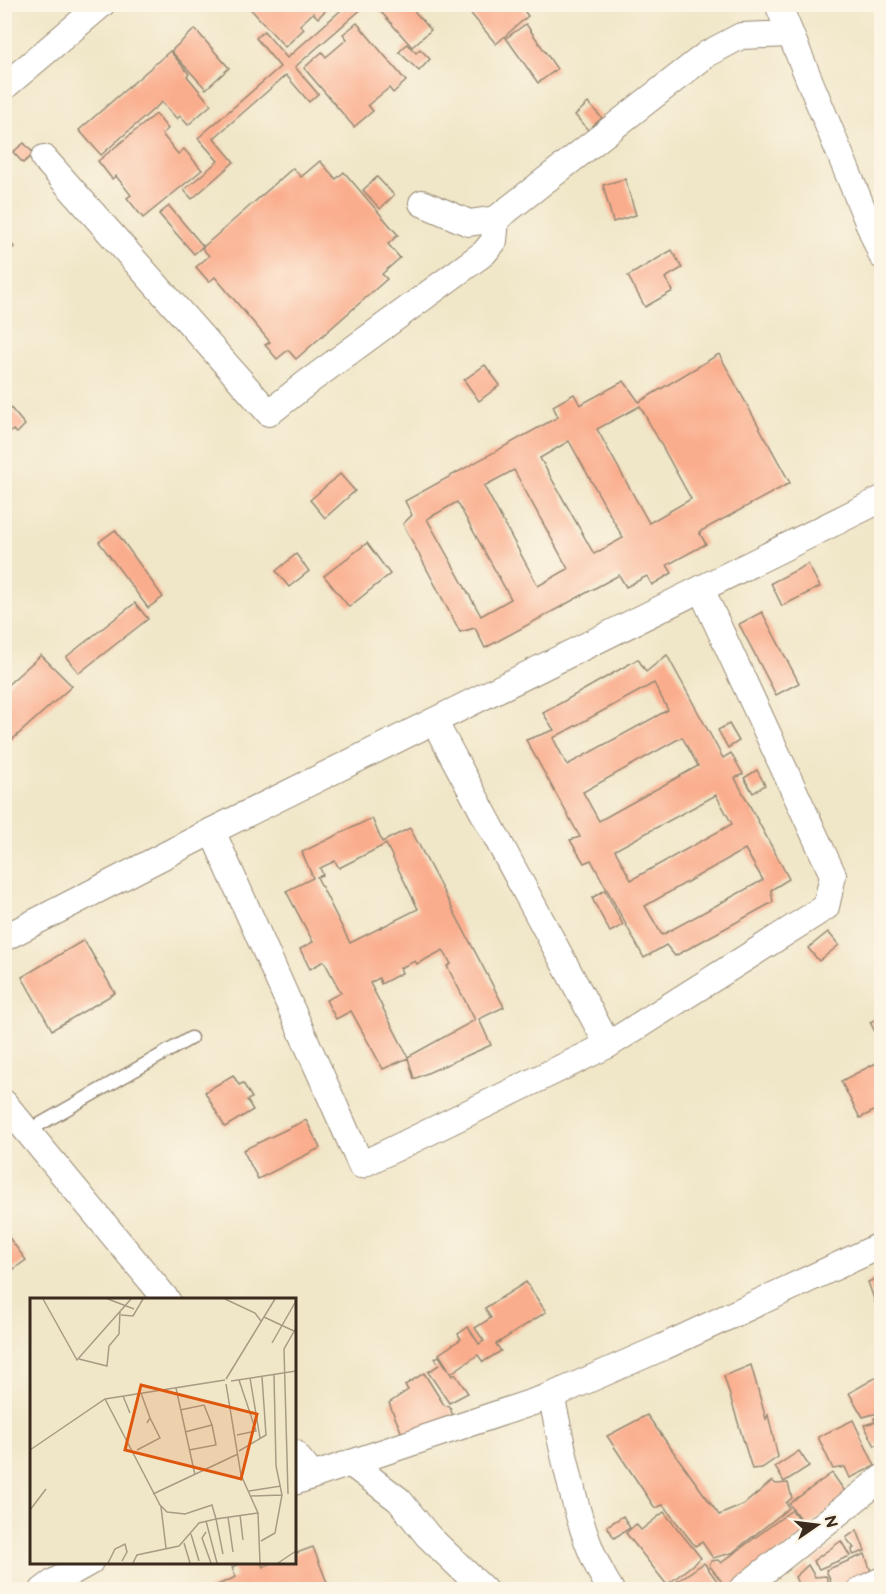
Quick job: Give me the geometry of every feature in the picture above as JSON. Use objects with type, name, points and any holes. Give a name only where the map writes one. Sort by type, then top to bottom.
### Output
[{"type":"street","points":[[4,87],[102,4]]},
{"type":"street","points":[[778,4],[882,256]]},
{"type":"street","points":[[422,203],[469,223],[496,219],[707,54],[741,36],[790,34]]},
{"type":"street","points":[[44,158],[269,413],[484,253],[495,241],[496,219]]},
{"type":"street","points":[[4,938],[212,831],[882,499]]},
{"type":"street","points":[[212,831],[361,1165],[608,1045],[826,907],[833,876],[701,588]]},
{"type":"street","points":[[434,721],[608,1045]]},
{"type":"street","points":[[4,1103],[165,1298]]},
{"type":"street","points":[[296,1459],[303,1479],[551,1396],[663,1347],[882,1245]]},
{"type":"street","points":[[551,1396],[581,1521],[597,1569],[611,1590]]},
{"type":"street","points":[[350,1463],[399,1500],[428,1536],[484,1590]]},
{"type":"street","points":[[741,1590],[882,1478]]},
{"type":"street","points":[[44,1590],[54,1582],[88,1564]]},
{"type":"street","points":[[861,1590],[882,1580]]},
{"type":"lane","points":[[28,1131],[191,1038]]},
{"type":"building","points":[[246,4],[332,4],[318,18],[313,13],[300,25],[304,29],[285,47]]},
{"type":"building","points":[[348,4],[365,6],[295,67],[318,94],[309,102],[286,75],[214,138],[234,162],[192,199],[184,190],[218,161],[198,138],[280,67],[256,38],[264,31],[287,58]]},
{"type":"building","points":[[374,4],[408,4],[431,30],[412,47]]},
{"type":"building","points":[[463,4],[519,4],[528,16],[496,44]]},
{"type":"building","points":[[357,23],[406,81],[393,93],[389,88],[368,105],[373,111],[354,127],[304,68],[322,52],[326,57],[347,39],[343,34]]},
{"type":"building","points":[[526,24],[557,69],[538,83],[506,38]]},
{"type":"building","points":[[195,29],[229,68],[206,89],[171,51]]},
{"type":"building","points":[[407,44],[416,53],[420,49],[430,59],[419,71],[399,52]]},
{"type":"building","points":[[170,51],[211,105],[188,125],[180,116],[177,119],[162,102],[101,155],[79,130]]},
{"type":"building","points":[[588,103],[602,118],[588,130],[575,115]]},
{"type":"building","points":[[156,114],[168,129],[162,134],[178,154],[184,149],[202,170],[143,218],[127,198],[131,195],[116,176],[112,179],[98,161]]},
{"type":"building","points":[[24,143],[34,154],[23,163],[13,152]]},
{"type":"building","points":[[320,161],[336,179],[344,172],[398,235],[388,244],[400,258],[382,274],[387,279],[296,359],[288,350],[277,359],[265,345],[270,342],[215,277],[209,282],[196,267],[209,256],[202,248],[293,168],[301,177]]},
{"type":"building","points":[[377,177],[394,195],[380,209],[363,190]]},
{"type":"building","points":[[625,179],[636,215],[613,222],[603,185]]},
{"type":"building","points":[[169,206],[203,246],[194,254],[159,214]]},
{"type":"building","points":[[4,234],[14,247],[4,254]]},
{"type":"building","points":[[672,250],[682,268],[665,278],[673,291],[645,307],[628,276]]},
{"type":"building","points":[[719,354],[790,483],[699,532],[706,544],[667,565],[672,573],[652,585],[647,576],[626,587],[619,575],[485,648],[475,628],[460,632],[403,524],[412,515],[405,501],[558,417],[553,406],[574,394],[580,405],[624,381],[639,402]],"holes":[[[640,406],[691,499],[649,523],[597,429]],[[569,441],[623,538],[594,554],[540,458]],[[514,470],[568,569],[538,586],[484,486]],[[457,502],[511,599],[481,616],[427,519]]]},
{"type":"building","points":[[485,365],[500,385],[479,401],[464,380]]},
{"type":"building","points":[[4,400],[25,425],[17,433],[13,430],[4,438]]},
{"type":"building","points":[[340,474],[355,491],[325,518],[310,500]]},
{"type":"building","points":[[115,530],[163,597],[148,608],[99,542]]},
{"type":"building","points":[[367,543],[390,574],[349,607],[324,576]]},
{"type":"building","points":[[296,554],[309,571],[289,587],[276,571]]},
{"type":"building","points":[[808,564],[820,587],[782,606],[771,583]]},
{"type":"building","points":[[135,603],[148,619],[79,673],[66,657]]},
{"type":"building","points":[[762,612],[799,683],[776,695],[739,624]]},
{"type":"building","points":[[41,655],[72,686],[4,747],[4,688]]},
{"type":"building","points":[[667,655],[723,758],[731,753],[743,774],[735,778],[789,879],[771,890],[773,902],[675,956],[666,945],[644,958],[591,860],[584,863],[570,840],[580,837],[526,740],[554,730],[543,713],[638,659],[646,672]],"holes":[[[654,683],[668,710],[567,765],[553,738]],[[682,737],[698,766],[599,821],[583,792]],[[716,795],[732,824],[631,880],[615,850]],[[745,849],[763,880],[662,935],[645,906]]]},
{"type":"building","points":[[729,724],[739,741],[728,748],[718,730]]},
{"type":"building","points":[[757,770],[765,785],[753,793],[744,778]]},
{"type":"building","points":[[372,818],[382,842],[410,828],[504,1007],[479,1019],[491,1045],[414,1079],[408,1058],[383,1069],[351,1011],[336,1019],[326,1000],[341,993],[324,961],[310,969],[300,949],[313,942],[286,891],[313,878],[302,852]],"holes":[[[386,844],[418,909],[350,943],[317,877],[323,875],[320,868],[335,861],[339,868]],[[443,950],[451,964],[447,966],[475,1020],[408,1057],[370,983],[379,978],[381,984],[402,973],[400,968],[415,961],[417,964]]]},
{"type":"building","points":[[605,890],[623,925],[610,932],[592,898]]},
{"type":"building","points":[[828,932],[839,945],[819,961],[808,948]]},
{"type":"building","points":[[84,940],[115,993],[52,1030],[22,977]]},
{"type":"building","points":[[882,1016],[882,1045],[870,1022]]},
{"type":"building","points":[[882,1060],[882,1107],[860,1118],[841,1081]]},
{"type":"building","points":[[233,1075],[239,1085],[243,1083],[252,1098],[247,1100],[253,1110],[225,1127],[205,1092]]},
{"type":"building","points":[[306,1120],[320,1148],[258,1179],[243,1150]]},
{"type":"building","points":[[4,1231],[26,1260],[11,1271],[4,1263]]},
{"type":"building","points":[[882,1276],[882,1312],[879,1313],[868,1282]]},
{"type":"building","points":[[526,1282],[546,1312],[496,1344],[501,1351],[483,1362],[478,1355],[451,1373],[439,1354],[461,1339],[458,1334],[468,1327],[479,1344],[484,1341],[475,1328],[491,1318],[485,1308]]},
{"type":"building","points":[[439,1356],[452,1376],[455,1374],[468,1393],[449,1403],[428,1372],[439,1365],[435,1358]]},
{"type":"building","points":[[751,1365],[766,1419],[768,1415],[778,1457],[762,1468],[752,1469],[724,1376]]},
{"type":"building","points":[[424,1373],[444,1405],[450,1407],[454,1420],[403,1436],[389,1403],[408,1390],[405,1385]]},
{"type":"building","points":[[882,1374],[882,1402],[878,1404],[881,1412],[863,1417],[849,1393]]},
{"type":"building","points":[[647,1415],[719,1515],[743,1505],[772,1481],[776,1484],[788,1483],[792,1498],[786,1503],[789,1508],[732,1553],[713,1558],[702,1542],[695,1546],[663,1505],[655,1508],[607,1436]]},
{"type":"building","points":[[882,1415],[882,1442],[875,1446],[864,1425],[875,1422],[874,1418]]},
{"type":"building","points":[[853,1420],[875,1466],[850,1478],[845,1467],[833,1469],[818,1437]]},
{"type":"building","points":[[799,1451],[809,1466],[784,1482],[775,1467]]},
{"type":"building","points":[[832,1473],[849,1497],[806,1527],[789,1504]]},
{"type":"building","points":[[792,1510],[808,1532],[728,1590],[709,1565],[711,1561],[718,1560],[721,1563]]},
{"type":"building","points":[[664,1512],[701,1558],[667,1585],[626,1533],[636,1524],[641,1530]]},
{"type":"building","points":[[623,1516],[630,1528],[614,1538],[607,1526]]},
{"type":"building","points":[[857,1530],[865,1551],[853,1555],[852,1549],[854,1548],[846,1538]]},
{"type":"building","points":[[841,1541],[850,1556],[819,1569],[813,1561]]},
{"type":"building","points":[[313,1547],[330,1590],[206,1590],[236,1577],[232,1567],[239,1564],[262,1564],[263,1567],[269,1564],[296,1564],[296,1553]]},
{"type":"building","points":[[865,1554],[872,1575],[834,1590],[826,1570]]},
{"type":"building","points":[[704,1563],[720,1585],[714,1590],[671,1590],[669,1587]]},
{"type":"building","points":[[808,1565],[815,1577],[826,1576],[831,1590],[806,1590],[799,1586],[795,1577]]}]
